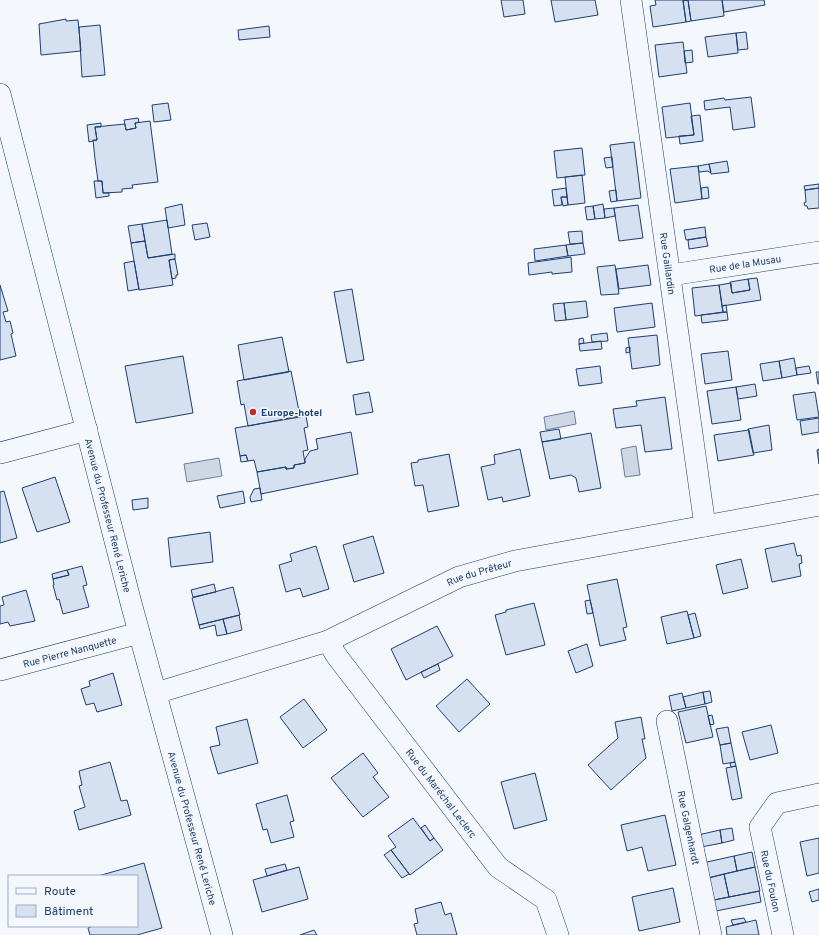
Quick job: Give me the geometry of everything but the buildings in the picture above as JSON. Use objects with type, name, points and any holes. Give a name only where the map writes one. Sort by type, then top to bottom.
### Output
[{"type":"street","name":"Rue Gaillardin","points":[[632,0],[705,526]]},
{"type":"street","name":"Avenue du Professeur René Leriche","points":[[0,94],[139,633],[222,935]]},
{"type":"street","name":"Rue de la Musau","points":[[671,275],[819,252]]},
{"type":"street","points":[[0,453],[87,430]]},
{"type":"street","name":"Rue du Prêteur","points":[[156,693],[328,641],[459,578],[514,561],[819,505]]},
{"type":"street","name":"Rue Pierre Nanquette","points":[[0,670],[139,633]]},
{"type":"street","name":"Rue du Maréchal Leclerc","points":[[328,641],[336,655],[498,867],[546,900],[558,935]]},
{"type":"street","name":"Rue Galgenhardt","points":[[667,721],[711,935]]},
{"type":"street","name":"Rue du Foulon","points":[[783,935],[760,827],[777,803],[819,794]]},
{"type":"shaded area","points":[[574,411],[576,424],[546,430],[544,417]]},
{"type":"shaded area","points":[[636,446],[640,475],[625,477],[621,449]]},
{"type":"shaded area","points":[[219,458],[222,476],[187,482],[184,464]]},
{"type":"place","name":"Europe-hotel","points":[[253,412]]}]
